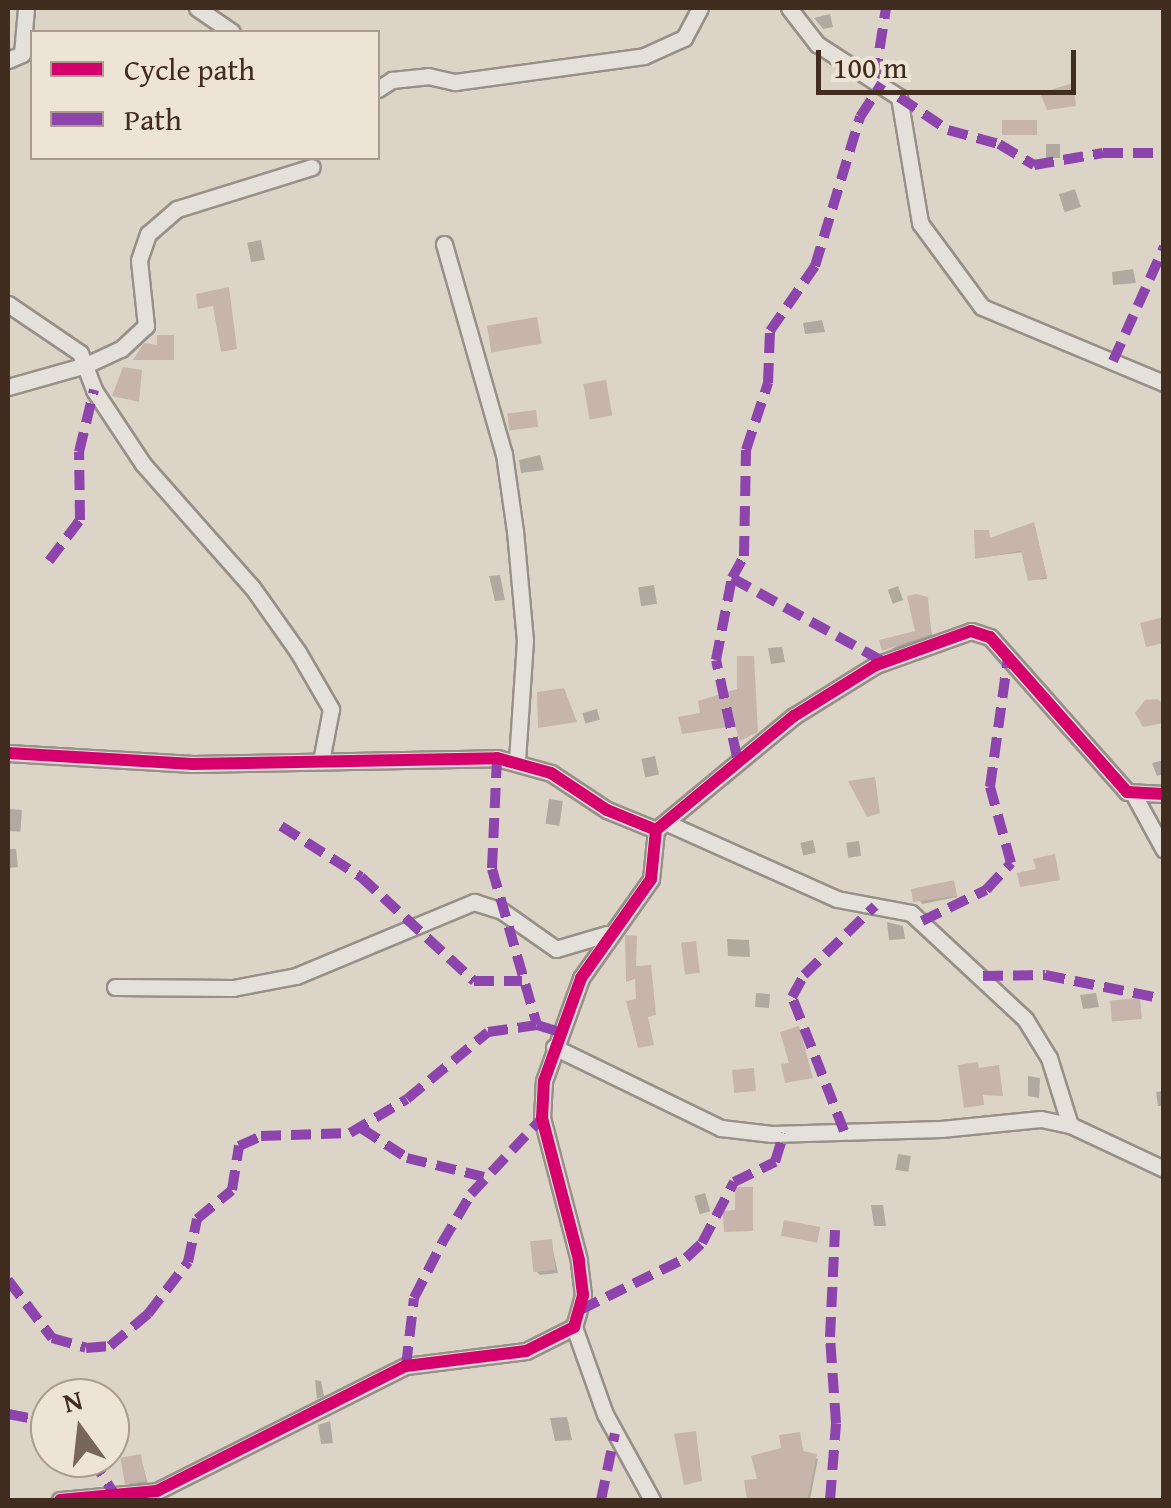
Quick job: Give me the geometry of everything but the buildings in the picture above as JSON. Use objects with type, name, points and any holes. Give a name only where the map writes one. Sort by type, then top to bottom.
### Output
[{"type":"street","points":[[8,60],[22,54],[26,8]]},
{"type":"street","points":[[197,8],[229,30]]},
{"type":"street","points":[[380,87],[392,80],[428,76],[455,82],[644,56],[684,38],[700,8]]},
{"type":"street","points":[[789,8],[817,44],[899,97],[920,223],[982,307],[1164,383]]},
{"type":"street","points":[[8,387],[86,365],[121,348],[146,326],[139,260],[148,234],[177,209],[312,167]]},
{"type":"street","points":[[444,244],[504,454],[516,531],[525,640],[517,760]]},
{"type":"street","points":[[8,304],[69,343],[86,365],[94,390],[143,464],[252,587],[327,696],[332,725],[321,761]]},
{"type":"street","points":[[652,1500],[606,1414],[574,1328],[582,1295],[578,1260],[542,1118],[554,1047],[580,978],[607,934],[651,880],[662,826],[737,757],[794,716],[876,665],[971,630],[990,637],[1135,797],[1164,850]]},
{"type":"street","points":[[8,753],[96,762],[517,760],[837,899],[912,913],[1025,1020],[1049,1058],[1070,1125]]},
{"type":"street","points":[[1135,797],[1164,794]]},
{"type":"street","points":[[114,987],[233,988],[296,976],[474,902],[502,912],[556,949],[607,934]]},
{"type":"street","points":[[554,1047],[721,1128],[772,1134],[941,1129],[1034,1118],[1070,1125],[1164,1168]]},
{"type":"street","points":[[60,1500],[118,1499],[191,1478],[406,1366],[526,1351],[574,1328]]},
{"type":"marked path","points":[[875,78],[886,8]]},
{"type":"marked path","points":[[737,757],[716,660],[732,578],[744,556],[746,450],[768,383],[770,331],[815,266],[860,117],[882,83]]},
{"type":"marked path","points":[[899,97],[948,130],[999,144],[1034,165],[1103,153],[1164,153]]},
{"type":"marked path","points":[[1113,361],[1164,247]]},
{"type":"marked path","points":[[49,561],[80,520],[79,452],[94,390]]},
{"type":"marked path","points":[[732,578],[884,662]]},
{"type":"marked path","points":[[922,921],[986,890],[1011,863],[990,787],[1008,657]]},
{"type":"marked path","points":[[497,758],[492,869],[537,1025]]},
{"type":"marked path","points":[[281,826],[361,877],[474,981],[522,981]]},
{"type":"marked path","points":[[844,1131],[792,997],[804,975],[875,906]]},
{"type":"marked path","points":[[983,976],[1045,975],[1164,999]]},
{"type":"marked path","points":[[8,1280],[52,1338],[86,1348],[110,1346],[148,1314],[188,1262],[197,1219],[232,1190],[239,1146],[261,1136],[350,1133],[407,1099],[488,1032],[537,1025],[560,1032]]},
{"type":"marked path","points":[[406,1366],[414,1298],[442,1243],[471,1194],[542,1118]]},
{"type":"marked path","points":[[361,1128],[407,1158],[484,1177]]},
{"type":"marked path","points":[[580,1310],[686,1258],[702,1243],[734,1182],[775,1162],[784,1133]]},
{"type":"marked path","points":[[830,1500],[836,1423],[830,1337],[835,1230]]},
{"type":"marked path","points":[[8,1414],[30,1418]]},
{"type":"marked path","points":[[601,1500],[615,1433]]},
{"type":"marked path","points":[[104,1478],[117,1498]]},
{"type":"cycle path","points":[[8,753],[193,764],[497,758],[551,773],[607,810],[656,830],[794,716],[876,665],[971,631],[990,637],[1127,792],[1164,794]]},
{"type":"cycle path","points":[[60,1500],[157,1491],[406,1366],[526,1351],[574,1327],[583,1295],[579,1260],[542,1118],[544,1081],[581,978],[651,879],[656,830]]}]
